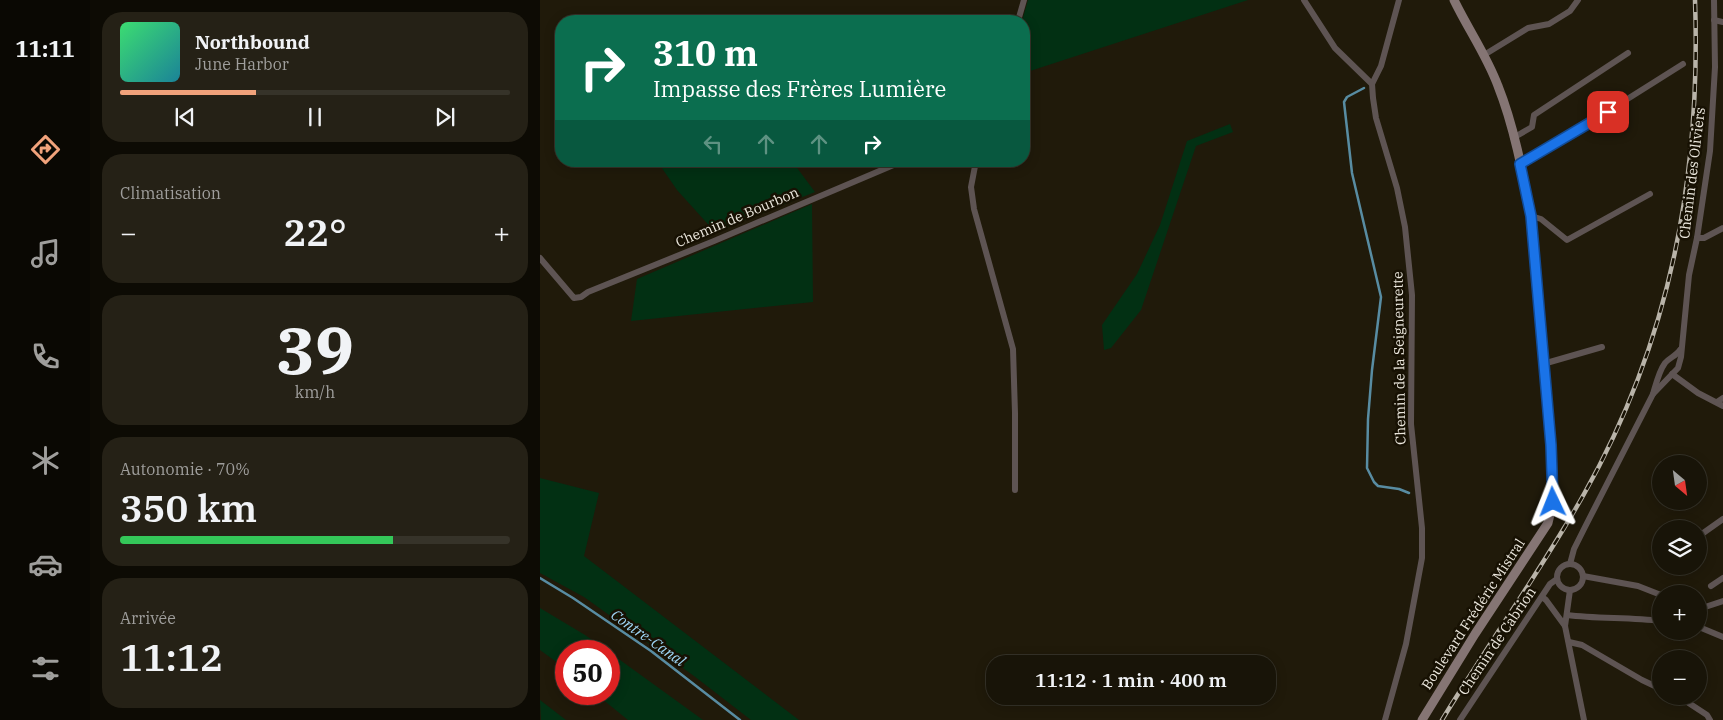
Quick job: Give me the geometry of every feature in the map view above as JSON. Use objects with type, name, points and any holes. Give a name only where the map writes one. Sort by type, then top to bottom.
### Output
[{"type":"main road","name":"Boulevard Frédéric Mistral","points":[[1422,720],[1446,680],[1534,547],[1550,518],[1553,502],[1553,482],[1531,216],[1520,164],[1498,85],[1454,0]]},
{"type":"street","points":[[1020,15],[1024,0]]},
{"type":"street","points":[[1304,0],[1336,48],[1372,84],[1381,66],[1399,0]]},
{"type":"street","points":[[1484,55],[1528,28],[1549,24],[1570,11],[1578,0]]},
{"type":"street","name":"Chemin des Oliviers","points":[[1653,394],[1672,374],[1680,362],[1690,275],[1698,238],[1711,143],[1715,68],[1714,0]]},
{"type":"street","points":[[1714,20],[1723,22]]},
{"type":"street","points":[[1513,138],[1532,127],[1534,115],[1628,53]]},
{"type":"street","points":[[1520,164],[1683,64]]},
{"type":"street","name":"Chemin de la Seigneurette","points":[[1372,84],[1376,118],[1397,188],[1405,227],[1412,295],[1411,424],[1422,528],[1422,558],[1406,644],[1385,720]]},
{"type":"street","name":"Chemin de Bourbon","points":[[540,258],[574,298],[889,167]]},
{"type":"street","points":[[975,167],[971,187],[974,210],[1013,349],[1015,490]]},
{"type":"street","points":[[1531,216],[1541,219],[1567,240],[1650,194]]},
{"type":"street","points":[[1698,238],[1704,238],[1723,228]]},
{"type":"street","points":[[1543,364],[1602,347]]},
{"type":"street","name":"Chemin des Oliviers","points":[[1570,564],[1574,549],[1653,394],[1656,381],[1666,362],[1682,348]]},
{"type":"street","points":[[1672,374],[1698,393],[1720,404],[1723,398]]},
{"type":"street","points":[[1707,530],[1723,519]]},
{"type":"street","points":[[1584,576],[1580,586],[1570,590],[1560,586],[1557,579],[1561,569],[1570,564],[1579,568],[1584,576],[1638,586],[1652,591]]},
{"type":"street","points":[[1711,586],[1723,578]]},
{"type":"street","name":"Chemin de Cabrion","points":[[1460,720],[1550,584],[1557,579]]},
{"type":"street","points":[[1565,626],[1570,590]]},
{"type":"street","points":[[1542,597],[1565,626],[1584,720]]},
{"type":"street","points":[[1707,606],[1723,601]]},
{"type":"street","points":[[1567,615],[1590,618],[1652,620]]},
{"type":"street","points":[[1707,630],[1723,637]]},
{"type":"street","points":[[1569,642],[1582,645],[1652,684]]},
{"type":"street","points":[[1692,705],[1707,715],[1710,720]]},
{"type":"green space","points":[[1028,0],[1248,0],[1030,71],[1030,15],[1024,15]]},
{"type":"green space","points":[[1230,124],[1233,132],[1196,146],[1141,310],[1111,348],[1104,350],[1102,325],[1137,274],[1160,225],[1187,141]]},
{"type":"green space","points":[[661,167],[796,167],[815,192],[715,232],[677,190]]},
{"type":"green space","points":[[812,204],[813,302],[631,321],[637,279]]},
{"type":"green space","points":[[540,478],[599,493],[584,556],[799,720],[751,720],[694,676],[584,597],[540,573]]},
{"type":"green space","points":[[540,608],[592,640],[555,640],[555,661],[540,650]]},
{"type":"green space","points":[[620,660],[703,720],[628,720],[610,705],[620,705]]},
{"type":"green space","points":[[540,700],[566,720],[541,720]]},
{"type":"waterway","points":[[1364,88],[1347,97],[1344,102],[1352,173],[1381,297],[1372,370],[1367,468],[1378,486],[1399,489],[1409,493]]},
{"type":"waterway","name":"Contre-Canal","points":[[540,578],[651,651],[740,720]]},
{"type":"railway","points":[[1442,720],[1572,515],[1614,436],[1639,376],[1659,316],[1674,255],[1685,193],[1696,65],[1695,0]]},
{"type":"route","points":[[1553,502],[1551,445],[1531,216],[1520,164],[1608,112]]}]
